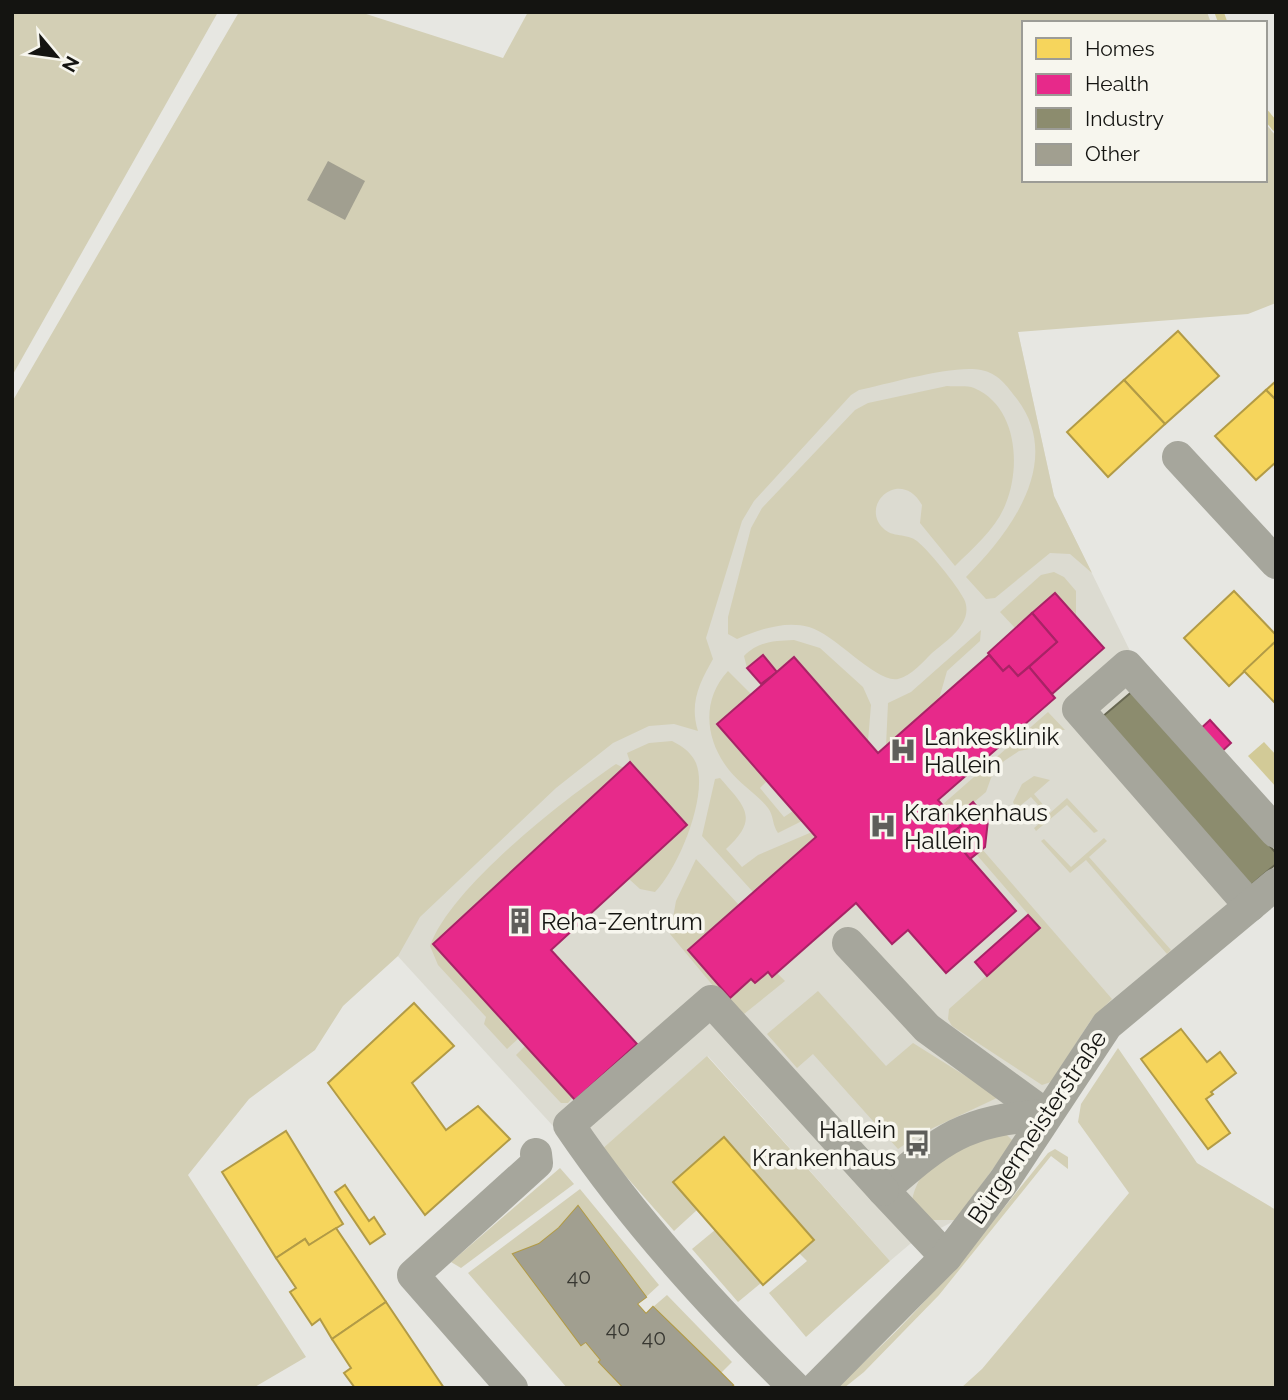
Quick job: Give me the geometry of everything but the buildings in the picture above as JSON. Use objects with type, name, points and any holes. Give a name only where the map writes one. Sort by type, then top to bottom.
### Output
[{"type":"street","points":[[1178,457],[1276,563]]},
{"type":"street","points":[[1250,906],[1078,709],[1127,666],[1276,832]]},
{"type":"street","name":"Bürgermeisterstraße","points":[[816,1388],[946,1257],[1004,1181],[1107,1024],[1276,884]]},
{"type":"street","points":[[848,943],[927,1028],[1046,1115]]},
{"type":"street","points":[[795,1388],[684,1273],[599,1170],[569,1125],[711,1001],[946,1257]]},
{"type":"street","points":[[883,1190],[927,1152],[954,1134],[1000,1118],[1046,1115]]},
{"type":"street","points":[[512,1388],[413,1275],[537,1163],[536,1154]]},
{"type":"shaded area","points":[[12,12],[218,12],[12,376]]},
{"type":"shaded area","points":[[239,12],[360,12],[503,58],[528,12],[1207,12],[1210,21],[1022,21],[1022,182],[1267,182],[1267,125],[1276,136],[1276,303],[1248,314],[1018,332],[1054,496],[1092,573],[1070,554],[1050,553],[995,598],[986,599],[966,577],[1000,539],[1014,517],[1026,494],[1033,471],[1035,447],[1030,423],[1017,399],[1002,381],[981,370],[969,369],[921,376],[859,390],[851,395],[754,501],[742,521],[706,638],[713,659],[695,702],[698,731],[674,724],[649,726],[613,743],[556,788],[420,917],[398,956],[343,1006],[315,1050],[249,1099],[188,1175],[306,1357],[253,1388],[12,1388],[12,402]]},
{"type":"shaded area","name":"Lankesklinik Hallein","points":[[1018,332],[1054,496],[1134,659],[1276,817],[1276,863],[1091,1020],[1013,1141],[956,1220],[910,1244],[890,1261],[708,1056],[602,1149],[574,1149],[384,941],[814,356]]},
{"type":"shaded area","points":[[947,386],[974,388],[999,408],[1007,423],[1012,438],[1013,472],[1011,488],[997,521],[955,566],[920,523],[922,505],[913,494],[904,489],[894,489],[879,500],[876,509],[877,519],[883,528],[917,541],[960,593],[966,611],[964,621],[956,632],[908,675],[898,679],[889,678],[867,667],[831,639],[809,627],[781,625],[737,639],[728,634],[728,617],[751,528],[762,508],[855,410],[868,403]]},
{"type":"shaded area","points":[[1054,572],[1064,577],[1076,591],[1076,616],[1055,593],[1015,628],[1000,612],[1041,575]]},
{"type":"shaded area","points":[[981,630],[980,641],[947,671],[939,699],[886,746],[888,703],[911,692]]},
{"type":"shaded area","points":[[794,640],[820,648],[863,687],[871,705],[868,741],[794,657],[777,672],[763,655],[747,668],[744,656],[755,647]]},
{"type":"shaded area","points":[[728,671],[751,694],[717,725],[767,781],[760,788],[784,817],[793,811],[802,821],[778,833],[768,808],[729,770],[715,746],[709,720],[710,707],[719,682]]},
{"type":"shaded area","points":[[1048,712],[1065,730],[1035,730],[1034,748],[1019,751],[1004,761],[991,778],[986,792],[954,819],[942,805]]},
{"type":"shaded area","points":[[672,741],[686,750],[696,763],[698,793],[695,812],[682,850],[655,892],[640,889],[629,879],[687,824],[630,762],[627,753],[649,743]]},
{"type":"shaded area","points":[[1264,742],[1276,755],[1276,787],[1248,756]]},
{"type":"shaded area","points":[[616,764],[624,768],[433,944],[519,1038],[507,1049],[484,1024],[486,1017],[438,965],[430,946],[460,898],[484,872],[539,822]]},
{"type":"shaded area","points":[[1034,776],[1050,780],[1034,794],[1050,813],[1067,798],[1098,831],[1094,833],[1067,805],[1036,831],[1034,828],[1048,816],[1031,797],[1016,809],[1013,802],[1022,784]]},
{"type":"shaded area","points":[[720,778],[742,805],[745,813],[743,829],[726,849],[742,867],[758,855],[812,832],[816,837],[753,892],[702,836],[715,779]]},
{"type":"shaded area","points":[[1104,838],[1107,841],[1089,857],[1171,950],[1167,954],[1086,860],[1070,873],[1041,841],[1044,839],[1071,867]]},
{"type":"shaded area","points":[[982,849],[1112,999],[1091,1020],[1051,1082],[1042,1085],[952,1026],[948,1019],[949,1009],[1040,928],[976,854]]},
{"type":"shaded area","points":[[696,859],[739,905],[688,950],[730,997],[751,979],[755,983],[768,972],[772,977],[777,973],[785,981],[744,1014],[734,1011],[670,934],[676,901]]},
{"type":"shaded area","points":[[818,991],[886,1066],[913,1043],[999,1097],[918,1135],[898,1149],[813,1054],[797,1068],[767,1034]]},
{"type":"shaded area","points":[[526,1045],[573,1097],[568,1103],[561,1103],[516,1055]]},
{"type":"shaded area","points":[[1118,1048],[1197,1163],[1276,1210],[1276,1388],[961,1388],[982,1369],[1129,1193],[1078,1122],[1081,1104]]},
{"type":"shaded area","points":[[707,1056],[890,1261],[806,1337],[769,1293],[807,1261],[799,1253],[814,1239],[725,1137],[673,1182],[697,1210],[674,1231],[602,1149]]},
{"type":"shaded area","points":[[1006,1134],[1013,1141],[956,1220],[928,1220],[912,1200],[925,1171],[961,1146]]},
{"type":"shaded area","points":[[1055,1149],[1068,1157],[1068,1169],[1051,1156],[939,1295],[864,1372],[844,1388],[834,1388],[921,1306],[1048,1153]]},
{"type":"shaded area","points":[[560,1168],[574,1184],[461,1268],[451,1262]]},
{"type":"shaded area","points":[[580,1189],[659,1285],[646,1297],[559,1228],[539,1244],[514,1255],[581,1345],[586,1342],[601,1360],[599,1363],[624,1388],[567,1388],[468,1273]]},
{"type":"shaded area","points":[[715,1230],[761,1283],[738,1302],[692,1249]]},
{"type":"shaded area","points":[[667,1295],[732,1362],[721,1373],[653,1307]]},
{"type":"waterway","points":[[1219,12],[1222,21]]},
{"type":"waterway","points":[[1267,116],[1276,127]]},
{"type":"place","name":"Lankesklinik Hallein","points":[[903,750]]},
{"type":"place","name":"Krankenhaus Hallein","points":[[883,826]]},
{"type":"place","name":"Reha-Zentrum","points":[[520,921]]},
{"type":"place","name":"Hallein Krankenhaus","points":[[917,1143]]}]
